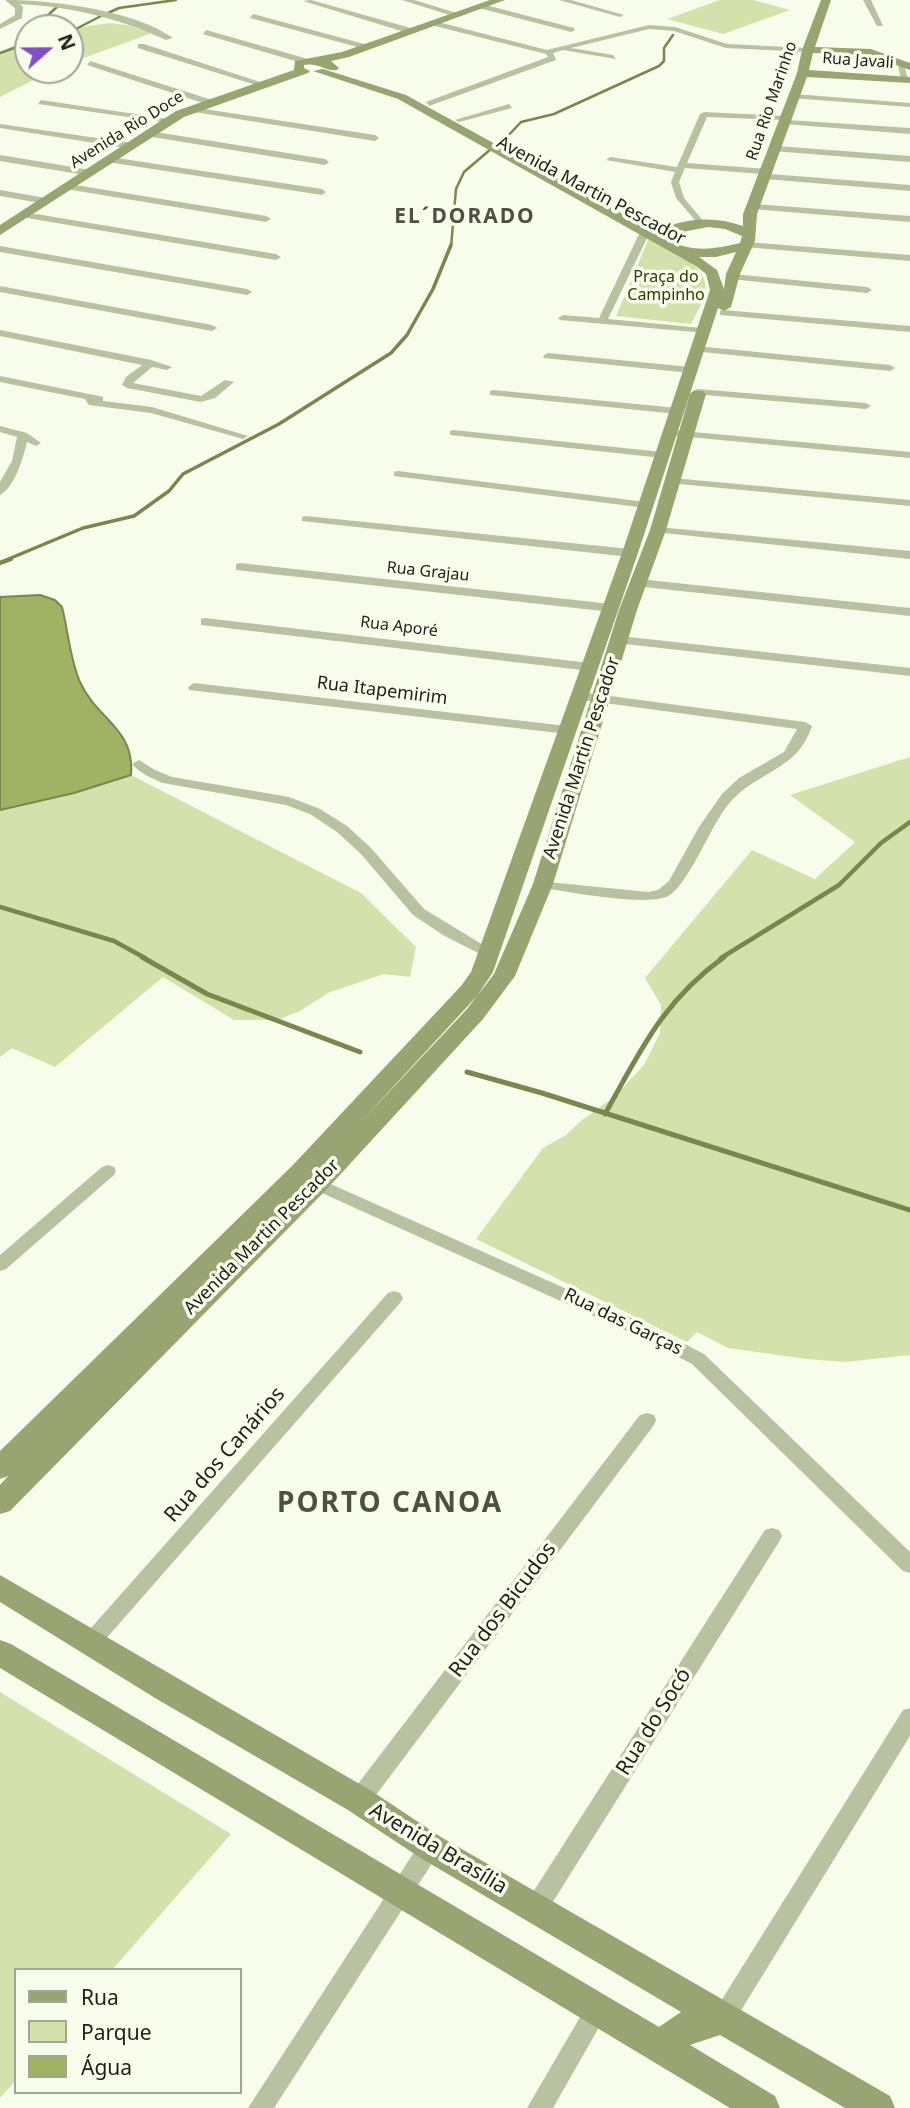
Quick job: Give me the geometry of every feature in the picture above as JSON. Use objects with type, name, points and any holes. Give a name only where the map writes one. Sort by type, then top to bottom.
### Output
[{"type":"street","points":[[406,0],[458,15]]},
{"type":"street","points":[[325,65],[365,47],[500,0]]},
{"type":"street","points":[[563,0],[620,15]]},
{"type":"street","name":"Rua Rio Marinho","points":[[733,276],[747,241],[753,210],[803,73],[808,50],[826,0]]},
{"type":"street","points":[[867,0],[880,24]]},
{"type":"street","points":[[0,27],[19,16],[19,7],[11,1]]},
{"type":"street","points":[[11,1],[119,16],[169,38]]},
{"type":"street","points":[[307,1],[411,32]]},
{"type":"street","points":[[482,6],[571,30]]},
{"type":"street","points":[[253,16],[365,47]]},
{"type":"street","points":[[434,23],[547,52],[649,27],[675,29],[726,46],[867,52],[905,65],[907,80]]},
{"type":"street","points":[[206,32],[286,57],[301,66]]},
{"type":"street","points":[[141,46],[262,84]]},
{"type":"street","points":[[561,49],[613,57]]},
{"type":"street","points":[[429,104],[553,58],[547,52]]},
{"type":"street","points":[[90,63],[209,103]]},
{"type":"street","name":"Avenida Rio Doce","points":[[0,231],[191,109],[281,77],[301,66],[325,65]]},
{"type":"street","name":"Avenida Martin Pescador","points":[[0,1503],[317,1184],[491,995],[514,958],[543,884],[591,698],[590,667],[690,370],[723,313],[733,276],[706,253],[400,89],[325,65]]},
{"type":"street","name":"Avenida Martin Pescador","points":[[0,1468],[301,1172],[469,991],[491,954],[567,730],[591,698],[620,640],[673,481],[698,391],[704,350],[702,331],[717,284],[706,268],[680,251],[655,225],[402,97],[325,65]]},
{"type":"street","name":"Rua Javali","points":[[803,73],[907,80]]},
{"type":"street","points":[[794,96],[910,105]]},
{"type":"street","points":[[41,102],[169,121]]},
{"type":"street","points":[[459,120],[509,106]]},
{"type":"street","points":[[191,109],[375,138]]},
{"type":"street","points":[[910,131],[704,114],[675,182],[676,191],[698,221],[734,227],[747,241],[910,258]]},
{"type":"street","points":[[0,126],[132,146]]},
{"type":"street","points":[[149,134],[325,162]]},
{"type":"street","points":[[776,149],[910,159]]},
{"type":"street","points":[[0,158],[90,173]]},
{"type":"street","points":[[110,160],[322,192]]},
{"type":"street","points":[[610,160],[910,188]]},
{"type":"street","points":[[69,187],[266,219]]},
{"type":"street","points":[[0,193],[46,201]]},
{"type":"street","points":[[602,322],[655,225],[735,220],[753,210],[910,219]]},
{"type":"street","points":[[24,215],[276,257]]},
{"type":"street","points":[[680,251],[725,252],[747,241],[910,251]]},
{"type":"street","points":[[0,249],[247,292]]},
{"type":"street","points":[[733,276],[867,290]]},
{"type":"street","points":[[0,289],[212,328]]},
{"type":"street","points":[[723,313],[910,329]]},
{"type":"street","points":[[562,318],[702,331]]},
{"type":"street","points":[[0,333],[167,367]]},
{"type":"street","points":[[704,350],[890,368]]},
{"type":"street","points":[[548,356],[690,370]]},
{"type":"street","points":[[151,363],[130,379],[127,385],[201,399],[211,396],[229,382]]},
{"type":"street","points":[[0,379],[94,398],[93,403],[152,410],[243,436]]},
{"type":"street","points":[[698,391],[866,406]]},
{"type":"street","points":[[494,393],[677,411]]},
{"type":"street","points":[[0,429],[23,435],[36,443]]},
{"type":"street","points":[[454,433],[662,455]]},
{"type":"street","points":[[670,433],[910,455]]},
{"type":"street","points":[[0,492],[14,468],[23,435]]},
{"type":"street","points":[[0,470],[14,468]]},
{"type":"street","points":[[398,474],[645,507],[649,514],[646,526],[657,530],[910,555]]},
{"type":"street","points":[[673,481],[910,503]]},
{"type":"street","points":[[306,519],[630,553]]},
{"type":"street","points":[[638,530],[649,534],[645,547],[650,552]]},
{"type":"street","name":"Rua Grajau","points":[[240,567],[611,608]]},
{"type":"street","points":[[639,583],[910,612]]},
{"type":"street","name":"Rua Aporé","points":[[205,622],[590,667]]},
{"type":"street","points":[[620,640],[910,673]]},
{"type":"street","name":"Rua Itapemirim","points":[[194,687],[567,730]]},
{"type":"street","points":[[543,884],[648,896],[664,893],[680,874],[718,809],[745,780],[790,756],[798,748],[805,726],[591,698]]},
{"type":"street","points":[[139,764],[147,773],[167,780],[256,794],[305,806],[357,842],[424,917],[491,954]]},
{"type":"street","points":[[0,1265],[108,1171]]},
{"type":"street","name":"Rua das Garças","points":[[317,1184],[646,1332],[698,1359],[910,1564]]},
{"type":"street","name":"Rua dos Canários","points":[[90,1643],[394,1298]]},
{"type":"street","name":"Rua dos Bicudos","points":[[359,1800],[647,1420]]},
{"type":"street","name":"Rua do Socó","points":[[537,1908],[772,1536]]},
{"type":"street","name":"Avenida Brasília","points":[[0,1587],[90,1643],[359,1800],[430,1847],[878,2108]]},
{"type":"street","points":[[0,1653],[763,2108]]},
{"type":"street","points":[[662,2046],[685,2027],[724,2017],[910,1717]]},
{"type":"street","points":[[260,2108],[430,1847]]},
{"type":"street","points":[[539,2108],[598,2008]]},
{"type":"green space","points":[[720,0],[753,0],[790,10],[723,34],[667,19]]},
{"type":"green space","points":[[109,23],[127,25],[152,33],[84,58],[84,27]]},
{"type":"green space","points":[[14,46],[14,84],[26,84],[0,97],[0,52]]},
{"type":"green space","name":"Praça do Campinho","points":[[649,238],[687,259],[702,274],[705,293],[691,324],[616,316]]},
{"type":"green space","points":[[910,757],[910,1355],[845,1362],[728,1348],[697,1332],[687,1342],[476,1239],[543,1148],[566,1135],[614,1097],[644,1065],[660,1033],[661,1005],[645,978],[752,850],[815,879],[855,842],[790,795]]},
{"type":"green space","points":[[131,775],[361,893],[416,947],[410,977],[384,974],[328,993],[300,1011],[277,1020],[234,1020],[163,977],[55,1067],[12,1048],[0,1057],[0,810],[74,793]]},
{"type":"green space","points":[[0,1692],[231,1834],[114,1968],[14,1968],[14,2082],[0,2098]]},
{"type":"water","points":[[40,595],[55,600],[62,607],[71,655],[80,682],[87,695],[121,735],[131,759],[131,775],[74,793],[0,810],[0,597]]},
{"type":"waterway","points":[[108,13],[119,8],[176,0]]},
{"type":"waterway","points":[[49,14],[57,7]]},
{"type":"waterway","points":[[84,25],[103,15]]},
{"type":"waterway","points":[[505,139],[521,122],[554,114],[659,66],[664,61],[664,48],[673,35]]},
{"type":"waterway","points":[[0,53],[14,48]]},
{"type":"waterway","points":[[451,247],[456,189],[464,172],[491,149]]},
{"type":"waterway","points":[[6,560],[83,528],[134,516],[169,491],[183,474],[279,424],[391,353],[407,335],[433,289],[451,245]]},
{"type":"waterway","points":[[0,563],[11,559]]},
{"type":"waterway","points":[[721,958],[839,885],[881,843],[910,822]]},
{"type":"waterway","points":[[0,907],[114,941],[145,958]]},
{"type":"waterway","points":[[142,957],[207,994],[360,1052]]},
{"type":"waterway","points":[[605,1113],[655,1028],[684,992],[724,957]]},
{"type":"waterway","points":[[467,1072],[605,1113]]},
{"type":"waterway","points":[[605,1113],[910,1210]]},
{"type":"district","name":"EL´DORADO","points":[[465,217]]},
{"type":"district","name":"PORTO CANOA","points":[[390,1504]]}]
